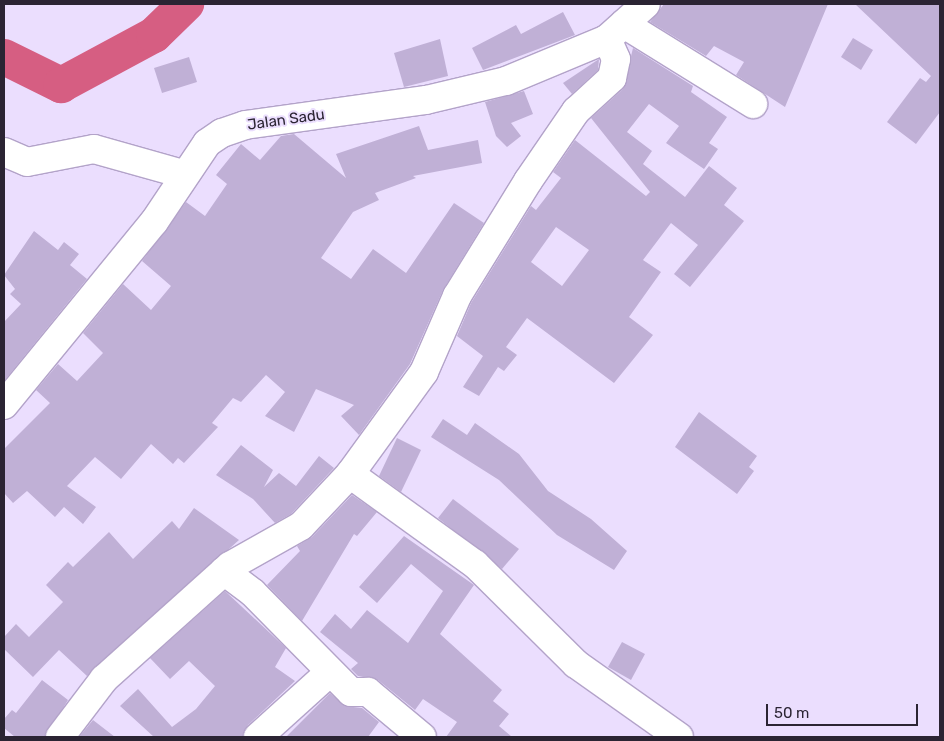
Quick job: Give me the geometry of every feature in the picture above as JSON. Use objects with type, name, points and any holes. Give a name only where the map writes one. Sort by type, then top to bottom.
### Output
[{"type":"street","name":"Jalan Sadu","points":[[4,406],[154,222],[183,174],[207,143],[245,124],[472,91],[616,32],[646,4]]},
{"type":"street","points":[[60,737],[104,680],[224,571],[301,526],[350,474],[424,372],[457,296],[528,180],[576,111],[612,78],[616,59],[616,32],[752,104]]},
{"type":"street","points":[[4,152],[26,162],[94,148],[183,174]]},
{"type":"street","points":[[350,474],[475,564],[576,664],[679,737]]},
{"type":"street","points":[[224,571],[253,593],[351,692],[368,692],[391,707],[422,737]]},
{"type":"street","points":[[258,737],[330,672]]},
{"type":"building","points":[[664,4],[828,4],[785,107],[736,75],[744,62],[714,46],[706,56],[650,22]]},
{"type":"building","points":[[855,4],[940,4],[940,112],[916,144],[887,122],[920,78],[926,82],[931,76]]},
{"type":"building","points":[[563,12],[575,35],[483,70],[472,48],[516,25],[521,34]]},
{"type":"building","points":[[853,38],[873,50],[861,70],[841,57]]},
{"type":"building","points":[[440,39],[448,76],[404,87],[394,53]]},
{"type":"building","points":[[633,48],[693,86],[691,92],[727,117],[709,143],[718,149],[704,169],[666,143],[679,126],[649,104],[627,132],[652,151],[643,164],[685,197],[709,166],[737,188],[724,205],[744,221],[690,287],[674,274],[698,245],[671,223],[643,260],[661,272],[629,317],[653,335],[614,383],[527,318],[506,347],[517,355],[504,371],[498,367],[479,396],[463,387],[483,356],[457,336],[471,303],[531,206],[536,210],[561,178],[553,172],[575,140],[646,196],[650,192],[591,118],[623,89]],"holes":[[[556,227],[589,250],[562,286],[531,262]]]},
{"type":"building","points":[[189,57],[197,82],[162,93],[154,68]]},
{"type":"building","points":[[599,59],[598,70],[572,94],[563,83]]},
{"type":"building","points":[[524,91],[533,114],[511,123],[521,136],[507,147],[496,136],[485,102]]},
{"type":"building","points":[[419,126],[428,150],[478,140],[482,163],[413,176],[416,178],[375,193],[379,200],[353,212],[321,258],[351,279],[373,249],[406,273],[454,203],[484,223],[443,290],[410,364],[359,435],[341,416],[354,405],[316,389],[294,432],[265,416],[285,392],[266,375],[241,402],[233,398],[212,423],[218,427],[184,463],[178,458],[173,464],[151,444],[121,479],[95,457],[67,486],[96,507],[83,524],[64,507],[55,517],[27,491],[13,503],[4,493],[4,449],[50,403],[36,390],[58,364],[77,381],[103,353],[83,333],[123,284],[151,310],[171,286],[142,261],[186,202],[205,216],[227,184],[216,175],[241,144],[260,160],[281,136],[294,134],[346,178],[336,154]]},
{"type":"building","points":[[34,231],[58,250],[64,242],[79,254],[70,265],[87,279],[4,381],[4,322],[21,304],[10,294],[15,289],[4,275]]},
{"type":"building","points":[[699,412],[757,456],[749,467],[754,471],[737,494],[675,447]]},
{"type":"building","points":[[443,419],[467,435],[475,423],[519,454],[548,491],[591,519],[627,551],[614,570],[557,535],[499,480],[431,437]]},
{"type":"building","points":[[397,438],[421,450],[401,492],[379,476]]},
{"type":"building","points":[[241,445],[273,470],[264,487],[279,473],[296,486],[319,456],[334,468],[291,514],[275,523],[253,499],[216,475]]},
{"type":"building","points":[[352,495],[377,512],[357,536],[354,534],[302,621],[267,585],[300,551],[297,546],[312,537]]},
{"type":"building","points":[[453,499],[519,549],[502,569],[438,518]]},
{"type":"building","points":[[194,508],[239,540],[87,676],[59,650],[33,677],[4,649],[4,637],[16,624],[29,637],[63,602],[46,585],[68,562],[73,567],[109,532],[133,559],[172,521],[179,529]]},
{"type":"building","points":[[404,536],[474,585],[440,634],[502,690],[493,701],[509,714],[499,726],[512,737],[446,737],[457,722],[423,699],[415,710],[378,680],[358,676],[351,669],[358,663],[320,632],[335,614],[351,629],[367,610],[408,643],[443,591],[411,564],[377,603],[359,587]]},
{"type":"building","points":[[225,591],[286,648],[275,667],[295,681],[248,725],[243,737],[154,737],[120,706],[138,689],[172,727],[196,709],[215,686],[189,661],[170,679],[150,658]]},
{"type":"building","points":[[622,642],[645,654],[631,680],[608,667]]},
{"type":"building","points":[[42,680],[68,700],[45,737],[15,737],[4,728],[4,719],[12,710],[16,713]]},
{"type":"building","points":[[330,693],[345,706],[362,708],[379,722],[368,737],[286,737]]},
{"type":"building","points":[[93,720],[115,737],[79,737]]},
{"type":"waterway","points":[[4,57],[61,85],[154,35],[186,4]]}]
